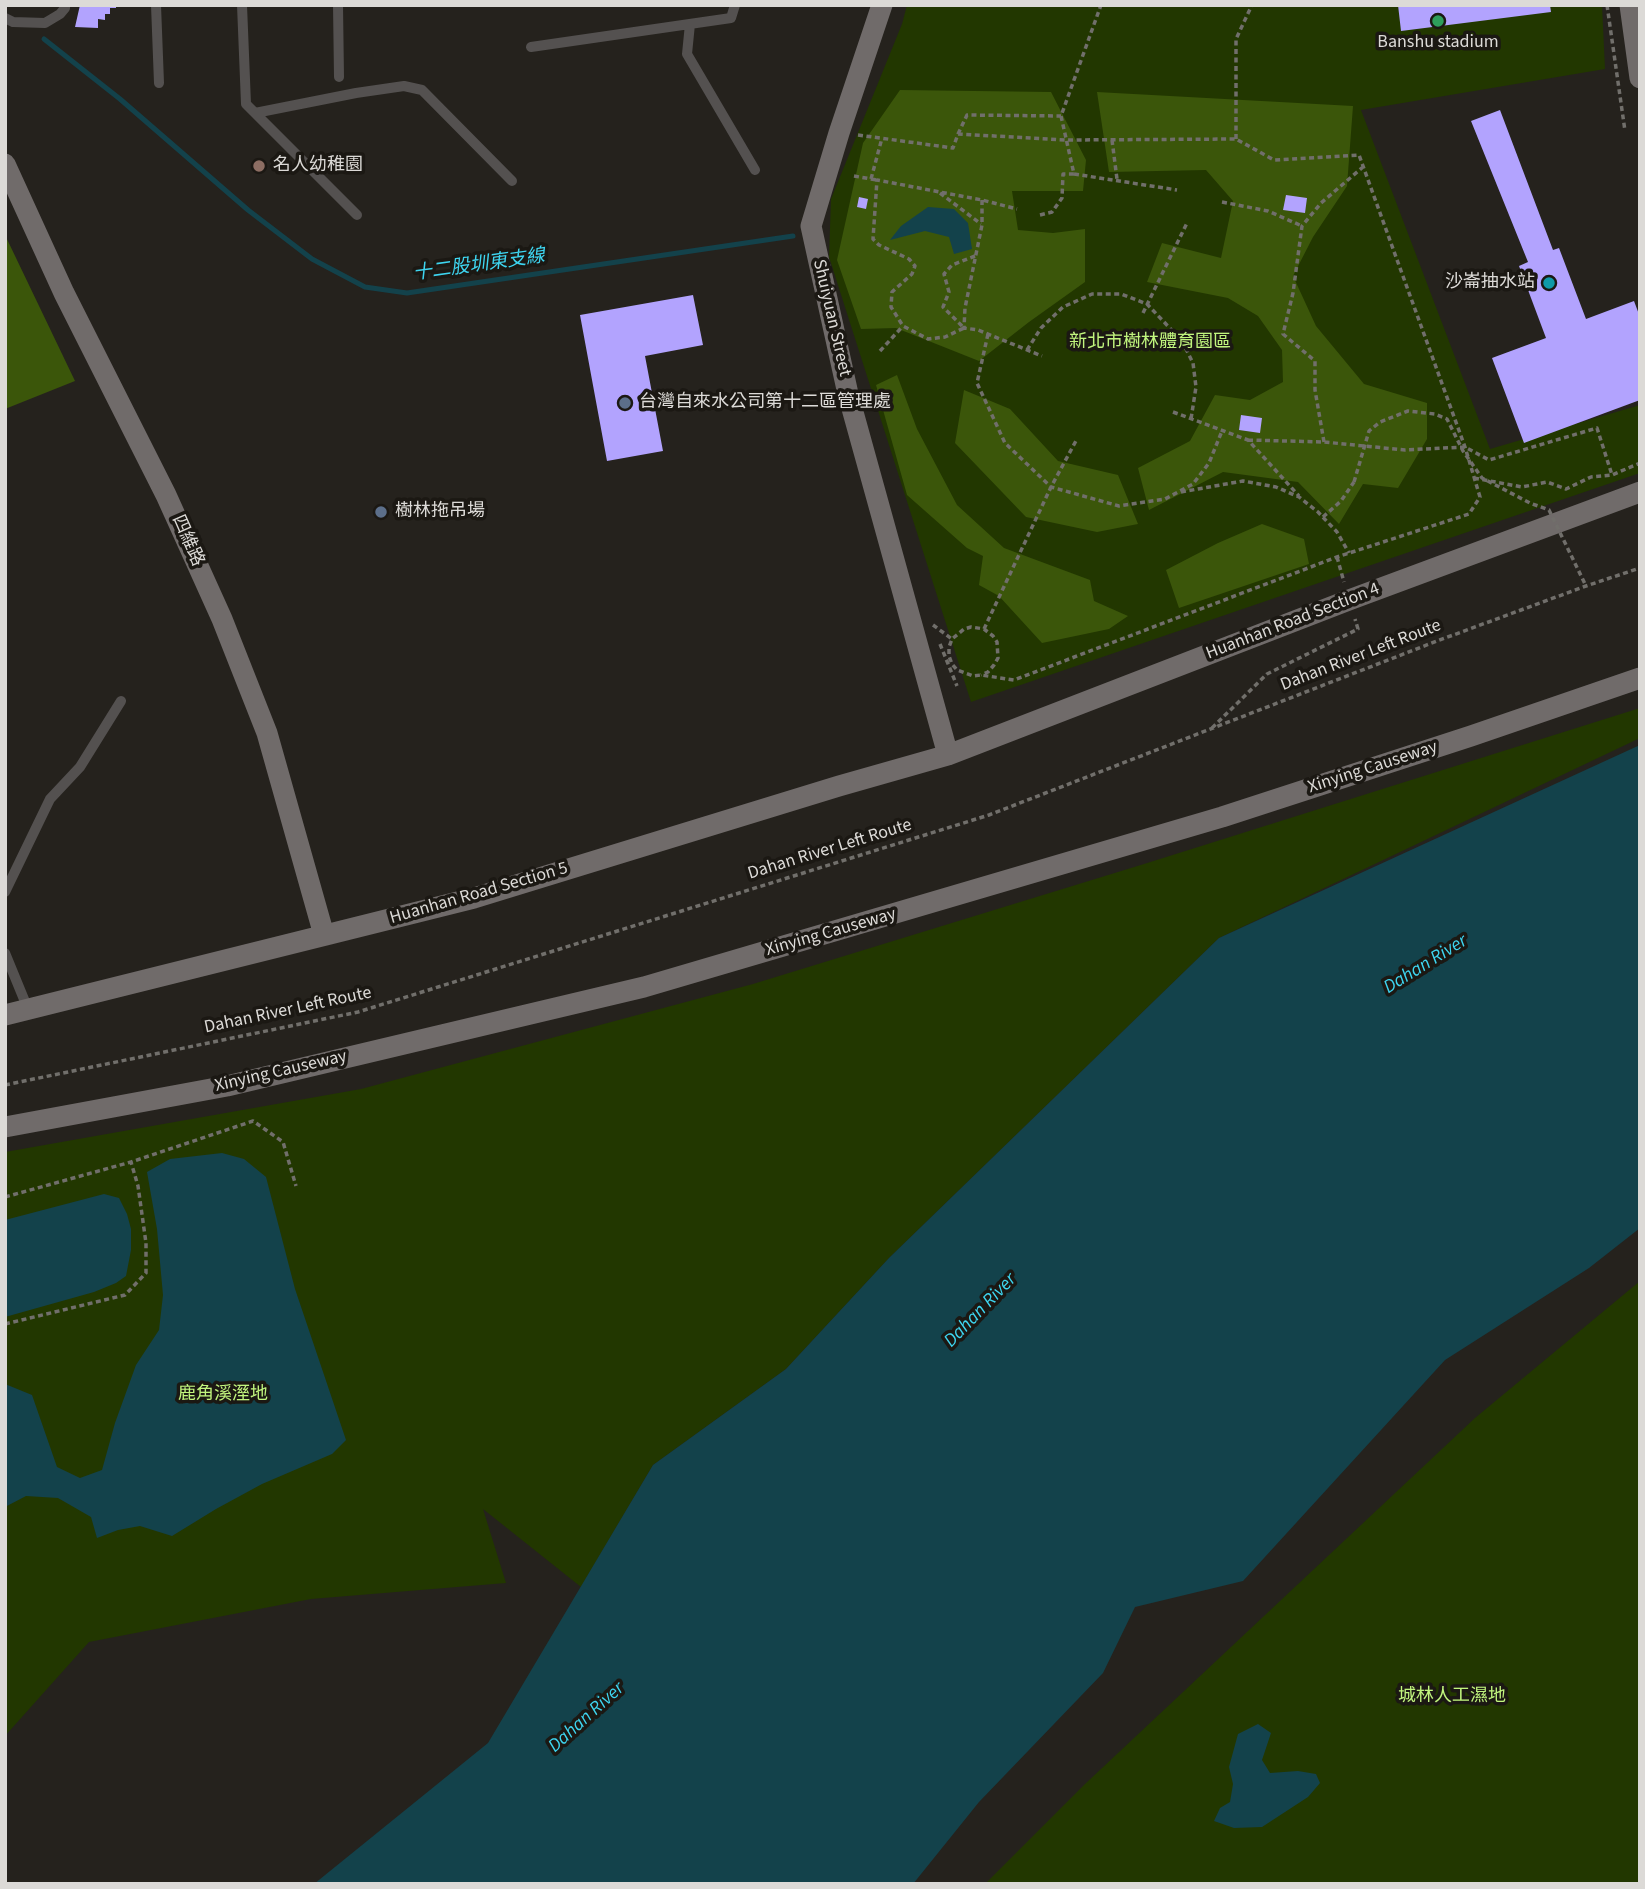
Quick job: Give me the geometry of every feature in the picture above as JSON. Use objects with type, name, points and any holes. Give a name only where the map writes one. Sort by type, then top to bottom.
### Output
[{"type":"street","name":"Shuiyuan Street","points":[[882,5],[811,226],[848,394],[948,755]]},
{"type":"street","points":[[1630,5],[1640,78]]},
{"type":"street","name":"四維路","points":[[5,164],[64,293],[166,495],[222,619],[267,733],[324,935]]},
{"type":"street","name":"Huanhan Road Section 4","points":[[948,755],[1349,600],[1640,492]]},
{"type":"street","name":"Xinying Causeway","points":[[5,1127],[227,1086],[644,988],[1222,817],[1471,736],[1640,677]]},
{"type":"street","name":"Huanhan Road Section 5","points":[[5,1015],[474,898],[948,755]]},
{"type":"lane","points":[[5,18],[13,22],[45,23],[60,14],[65,5]]},
{"type":"lane","points":[[156,5],[159,83]]},
{"type":"lane","points":[[242,5],[246,104],[358,215]]},
{"type":"lane","points":[[338,5],[339,77]]},
{"type":"lane","points":[[531,47],[731,18],[735,5]]},
{"type":"lane","points":[[690,24],[687,54],[755,170]]},
{"type":"lane","points":[[255,113],[380,89],[404,86],[422,90],[512,181]]},
{"type":"lane","points":[[5,892],[50,799],[80,767],[121,701]]},
{"type":"lane","points":[[5,953],[28,1009]]},
{"type":"path","points":[[1074,174],[1061,116],[1101,5]]},
{"type":"path","points":[[1236,139],[1236,39],[1252,5]]},
{"type":"path","points":[[1606,5],[1625,131]]},
{"type":"path","points":[[839,133],[953,148],[967,115],[1061,116]]},
{"type":"path","points":[[958,134],[1066,140],[1236,139],[1274,160],[1359,155],[1465,447],[1480,497],[1469,514],[1337,556],[1014,680],[973,676],[957,670],[949,656],[949,647],[952,639],[964,629],[984,629],[997,642],[998,658],[988,672],[981,675]]},
{"type":"path","points":[[871,179],[882,138]]},
{"type":"path","points":[[1112,140],[1117,180]]},
{"type":"path","points":[[1324,442],[1315,390],[1315,361],[1283,334],[1293,293],[1302,226],[1321,203],[1363,167]]},
{"type":"path","points":[[1040,215],[1052,212],[1062,198],[1063,174],[1177,190]]},
{"type":"path","points":[[854,176],[1017,209]]},
{"type":"path","points":[[877,180],[873,239],[879,245],[908,259],[915,267],[912,274],[892,292],[891,307],[903,326],[928,339],[945,337],[964,328],[978,330],[1042,356]]},
{"type":"path","points":[[938,191],[982,225]]},
{"type":"path","points":[[964,328],[982,225],[982,200]]},
{"type":"path","points":[[1222,202],[1268,211],[1302,226]]},
{"type":"path","points":[[1143,313],[1187,223]]},
{"type":"path","points":[[964,328],[943,307],[948,292],[944,274],[951,265],[975,256]]},
{"type":"path","points":[[1027,350],[1041,328],[1063,307],[1092,295],[1121,294],[1147,304],[1182,341],[1193,363],[1196,387],[1191,419]]},
{"type":"path","points":[[880,351],[903,326]]},
{"type":"path","points":[[988,334],[977,383],[1006,443],[1051,488],[1119,506],[1165,499],[1192,484],[1209,463],[1222,431]]},
{"type":"path","points":[[1323,517],[1341,501],[1354,482],[1369,431],[1380,422],[1409,411],[1434,414],[1447,419],[1464,452],[1482,478],[1549,510],[1586,586]]},
{"type":"path","points":[[1173,412],[1248,440],[1324,442],[1405,450],[1465,447],[1489,460],[1597,428],[1612,475]]},
{"type":"path","points":[[984,629],[1077,439]]},
{"type":"path","points":[[1248,440],[1299,496],[1338,532],[1349,553]]},
{"type":"path","points":[[1474,478],[1522,488],[1547,482],[1566,489],[1591,477],[1612,475],[1640,463]]},
{"type":"path","points":[[1178,492],[1243,481],[1299,496]]},
{"type":"path","points":[[1211,729],[1266,674],[1358,629],[1337,556]]},
{"type":"path","name":"Dahan River Left Route","points":[[5,1085],[358,1012],[989,815],[1586,586],[1640,568]]},
{"type":"path","points":[[932,624],[952,639]]},
{"type":"path","points":[[5,1197],[131,1162],[253,1121],[283,1142],[296,1186]]},
{"type":"path","points":[[5,1324],[125,1295],[146,1273],[146,1243],[138,1186],[131,1162]]},
{"type":"green space","name":"新北市樹林體育園區","points":[[907,5],[1602,5],[1605,69],[1361,110],[1490,449],[1640,405],[1640,473],[971,702],[829,257],[831,199],[902,24]]},
{"type":"green space","points":[[900,90],[1051,92],[1086,160],[1083,191],[1012,191],[1018,230],[1053,233],[1085,229],[1085,282],[979,361],[896,328],[861,329],[837,260],[863,143]]},
{"type":"green space","points":[[1097,92],[1353,106],[1347,186],[1313,237],[1293,276],[1316,326],[1364,384],[1427,403],[1427,439],[1398,488],[1363,484],[1339,524],[1298,482],[1223,472],[1149,510],[1138,468],[1190,441],[1215,395],[1250,400],[1283,382],[1282,350],[1258,316],[1228,298],[1147,282],[1162,243],[1221,258],[1233,201],[1206,170],[1109,172]]},
{"type":"green space","points":[[5,235],[75,381],[5,409]]},
{"type":"green space","points":[[897,375],[917,429],[957,505],[1004,548],[1090,580],[1094,601],[1128,616],[1109,629],[1042,643],[999,596],[979,585],[983,556],[967,548],[907,495],[876,385]]},
{"type":"green space","points":[[964,390],[1010,409],[1058,461],[1118,475],[1138,524],[1097,532],[1026,517],[955,443]]},
{"type":"green space","points":[[1262,524],[1304,539],[1309,564],[1179,608],[1166,570]]},
{"type":"green space","name":"鹿角溪溼地","points":[[1640,708],[1640,738],[1219,938],[889,1258],[786,1369],[653,1465],[581,1587],[483,1509],[506,1583],[311,1599],[89,1642],[5,1736],[5,1152],[361,1089],[753,984]]},
{"type":"green space","name":"城林人工濕地","points":[[1640,1281],[1640,1884],[985,1884],[1085,1784],[1475,1418]]},
{"type":"water","points":[[928,207],[954,209],[968,223],[972,249],[954,254],[949,237],[925,231],[890,240],[901,226]]},
{"type":"water","name":"Dahan River","points":[[1640,745],[1640,1228],[1589,1268],[1445,1360],[1243,1581],[1135,1607],[1103,1673],[979,1802],[913,1884],[314,1884],[488,1743],[653,1465],[786,1369],[889,1258],[1219,938]]},
{"type":"water","points":[[222,1153],[244,1159],[266,1177],[295,1289],[346,1440],[332,1454],[262,1484],[172,1536],[140,1526],[97,1538],[91,1517],[58,1498],[26,1496],[5,1507],[5,1384],[32,1395],[57,1467],[80,1478],[102,1470],[115,1423],[136,1365],[159,1330],[163,1295],[157,1229],[147,1172],[170,1159]]},
{"type":"water","points":[[104,1194],[119,1198],[127,1214],[131,1229],[131,1250],[126,1276],[94,1292],[5,1317],[5,1220]]},
{"type":"water","points":[[1258,1724],[1271,1733],[1262,1760],[1270,1773],[1298,1771],[1316,1774],[1320,1783],[1308,1797],[1262,1827],[1234,1828],[1214,1821],[1220,1808],[1230,1802],[1233,1784],[1229,1767],[1238,1734]]},
{"type":"building","points":[[80,5],[116,5],[116,8],[110,8],[110,14],[105,14],[105,20],[98,19],[98,28],[75,27]]},
{"type":"building","name":"Banshu stadium","points":[[1398,5],[1550,5],[1551,12],[1401,31]]},
{"type":"building","name":"沙崙抽水站","points":[[1500,110],[1553,250],[1559,248],[1586,319],[1634,301],[1640,317],[1640,400],[1524,443],[1492,358],[1546,338],[1519,266],[1528,262],[1471,121]]},
{"type":"building","points":[[1286,195],[1307,198],[1305,213],[1283,210]]},
{"type":"building","points":[[859,197],[868,199],[866,209],[857,207]]},
{"type":"building","name":"台灣自來水公司第十二區管理處","points":[[693,295],[703,345],[645,356],[663,451],[607,461],[580,315]]},
{"type":"building","points":[[1241,415],[1262,418],[1260,433],[1239,430]]},
{"type":"waterway","name":"十二股圳東支線","points":[[44,39],[120,99],[248,210],[312,259],[365,287],[407,293],[793,236]]},
{"type":"place","name":"Banshu stadium","points":[[1438,21]]},
{"type":"place","name":"名人幼稚園","points":[[259,166]]},
{"type":"place","name":"沙崙抽水站","points":[[1549,283]]},
{"type":"place","name":"台灣自來水公司第十二區管理處","points":[[625,403]]},
{"type":"place","name":"樹林拖吊場","points":[[381,512]]}]
